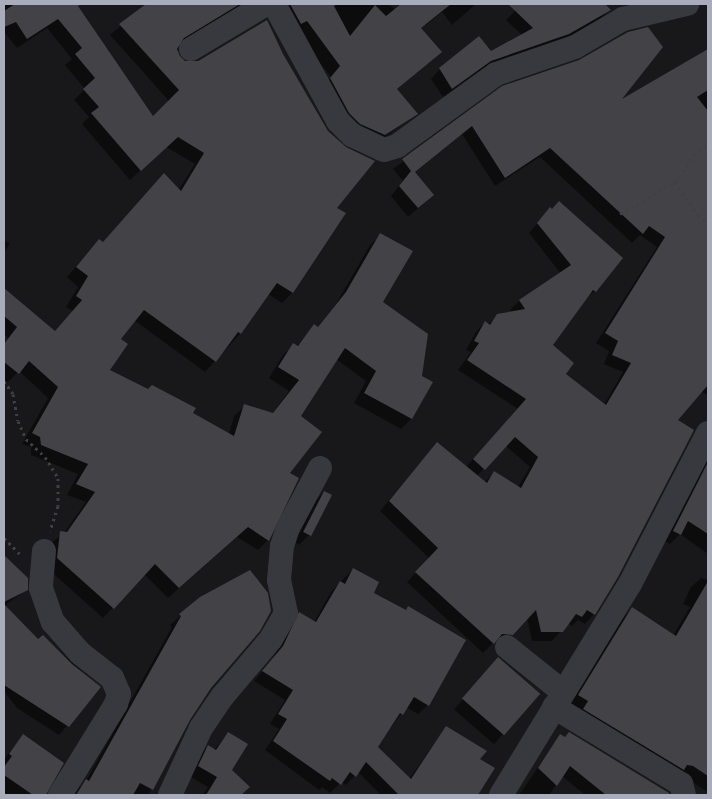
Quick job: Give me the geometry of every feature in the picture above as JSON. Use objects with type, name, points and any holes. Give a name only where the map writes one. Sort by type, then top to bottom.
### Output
[{"type":"street","points":[[191,49],[266,4]]},
{"type":"street","points":[[274,4],[338,121],[360,140],[384,150],[397,146],[496,74],[575,47],[623,19],[687,4]]},
{"type":"street","points":[[501,795],[651,545],[708,434]]},
{"type":"street","points":[[170,795],[201,728],[222,697],[271,639],[286,613],[279,580],[282,546],[288,528],[320,468]]},
{"type":"street","points":[[44,551],[41,588],[53,622],[80,654],[112,678],[119,694],[116,704],[60,795]]},
{"type":"street","points":[[507,647],[559,700],[681,784],[684,795]]},
{"type":"path","points":[[620,214],[675,182],[694,156],[708,144]]},
{"type":"path","points":[[675,182],[698,215],[708,223]]},
{"type":"path","points":[[4,381],[12,394],[18,421],[26,439],[45,457],[58,478],[58,506],[44,551]]},
{"type":"building","points":[[15,4],[81,4],[78,6],[153,116],[179,90],[119,24],[146,4],[240,4],[184,38],[177,49],[180,56],[185,61],[198,61],[267,20],[283,54],[328,131],[346,147],[375,161],[337,208],[346,213],[293,293],[277,283],[241,334],[238,332],[216,362],[144,310],[121,339],[128,344],[110,370],[148,389],[152,385],[196,408],[193,413],[234,436],[244,404],[273,413],[299,380],[278,367],[293,343],[298,346],[314,324],[318,327],[346,292],[380,233],[413,251],[383,302],[428,334],[422,376],[433,382],[412,419],[364,393],[376,371],[345,348],[301,416],[322,432],[290,473],[299,478],[269,541],[248,527],[179,588],[155,564],[114,609],[57,558],[60,531],[67,532],[95,492],[76,484],[88,464],[41,445],[40,437],[32,433],[58,387],[29,361],[19,374],[4,362],[4,344],[17,327],[4,316],[4,288],[55,331],[82,300],[76,296],[88,276],[76,267],[99,239],[103,242],[164,173],[181,191],[204,153],[178,137],[141,171],[91,113],[99,107],[83,89],[95,78],[75,54],[82,48],[58,19],[27,39],[16,22],[4,27],[4,11]]},
{"type":"building","points":[[290,4],[337,4],[334,6],[350,36],[375,5],[386,16],[401,4],[451,4],[421,28],[442,52],[397,89],[418,114],[385,135],[360,124],[349,113],[330,78],[340,66],[307,21],[301,24]]},
{"type":"building","points":[[508,4],[605,4],[611,10],[569,34],[491,61],[452,89],[439,68],[479,36],[491,51],[533,28]]},
{"type":"building","points":[[648,27],[663,47],[622,99],[708,49],[708,90],[697,97],[708,111],[708,385],[678,420],[694,430],[618,577],[595,615],[587,610],[582,617],[576,614],[563,632],[541,632],[536,610],[513,635],[502,634],[494,644],[415,572],[438,548],[389,501],[437,442],[487,483],[494,471],[521,488],[538,457],[515,437],[485,470],[473,459],[526,399],[467,360],[479,343],[474,341],[485,321],[490,325],[497,314],[525,309],[519,300],[571,265],[537,223],[550,207],[552,209],[559,201],[623,258],[596,292],[593,290],[553,345],[574,363],[566,374],[606,405],[631,363],[612,355],[618,341],[605,333],[665,237],[649,226],[643,234],[550,148],[505,178],[472,126],[415,172],[434,195],[418,208],[399,186],[411,171],[402,159],[502,86],[579,60],[628,32]]},
{"type":"building","points":[[708,462],[708,534],[688,521],[681,535],[673,531]]},
{"type":"building","points":[[324,491],[332,495],[311,536],[303,532]]},
{"type":"building","points":[[4,555],[28,578],[28,590],[4,602]]},
{"type":"building","points":[[353,568],[379,582],[374,593],[406,610],[408,606],[466,640],[429,706],[414,697],[403,715],[400,713],[378,747],[411,779],[446,726],[487,751],[480,759],[495,768],[478,795],[399,795],[366,762],[356,777],[350,772],[341,785],[332,778],[330,781],[273,741],[287,719],[278,714],[293,690],[262,671],[283,646],[299,612],[316,622],[340,581],[345,584]]},
{"type":"building","points":[[250,570],[268,593],[271,611],[260,631],[211,688],[190,720],[153,790],[140,783],[133,795],[76,795],[86,779],[89,781],[181,616],[179,614],[200,597]]},
{"type":"building","points":[[708,581],[708,776],[693,766],[687,765],[684,770],[583,709],[588,701],[578,695],[632,607],[676,636]]},
{"type":"building","points":[[4,604],[38,639],[43,635],[72,664],[101,687],[69,727],[4,685]]},
{"type":"building","points":[[498,657],[540,694],[504,735],[462,699]]},
{"type":"building","points":[[228,732],[248,744],[232,770],[250,787],[241,795],[206,795],[217,777],[198,766],[208,745],[216,750]]},
{"type":"building","points":[[569,732],[669,794],[606,795],[570,766],[557,786],[538,768],[560,734],[565,737]]},
{"type":"building","points":[[23,734],[64,763],[46,795],[33,795],[4,775],[4,767],[12,756],[9,754]]}]
